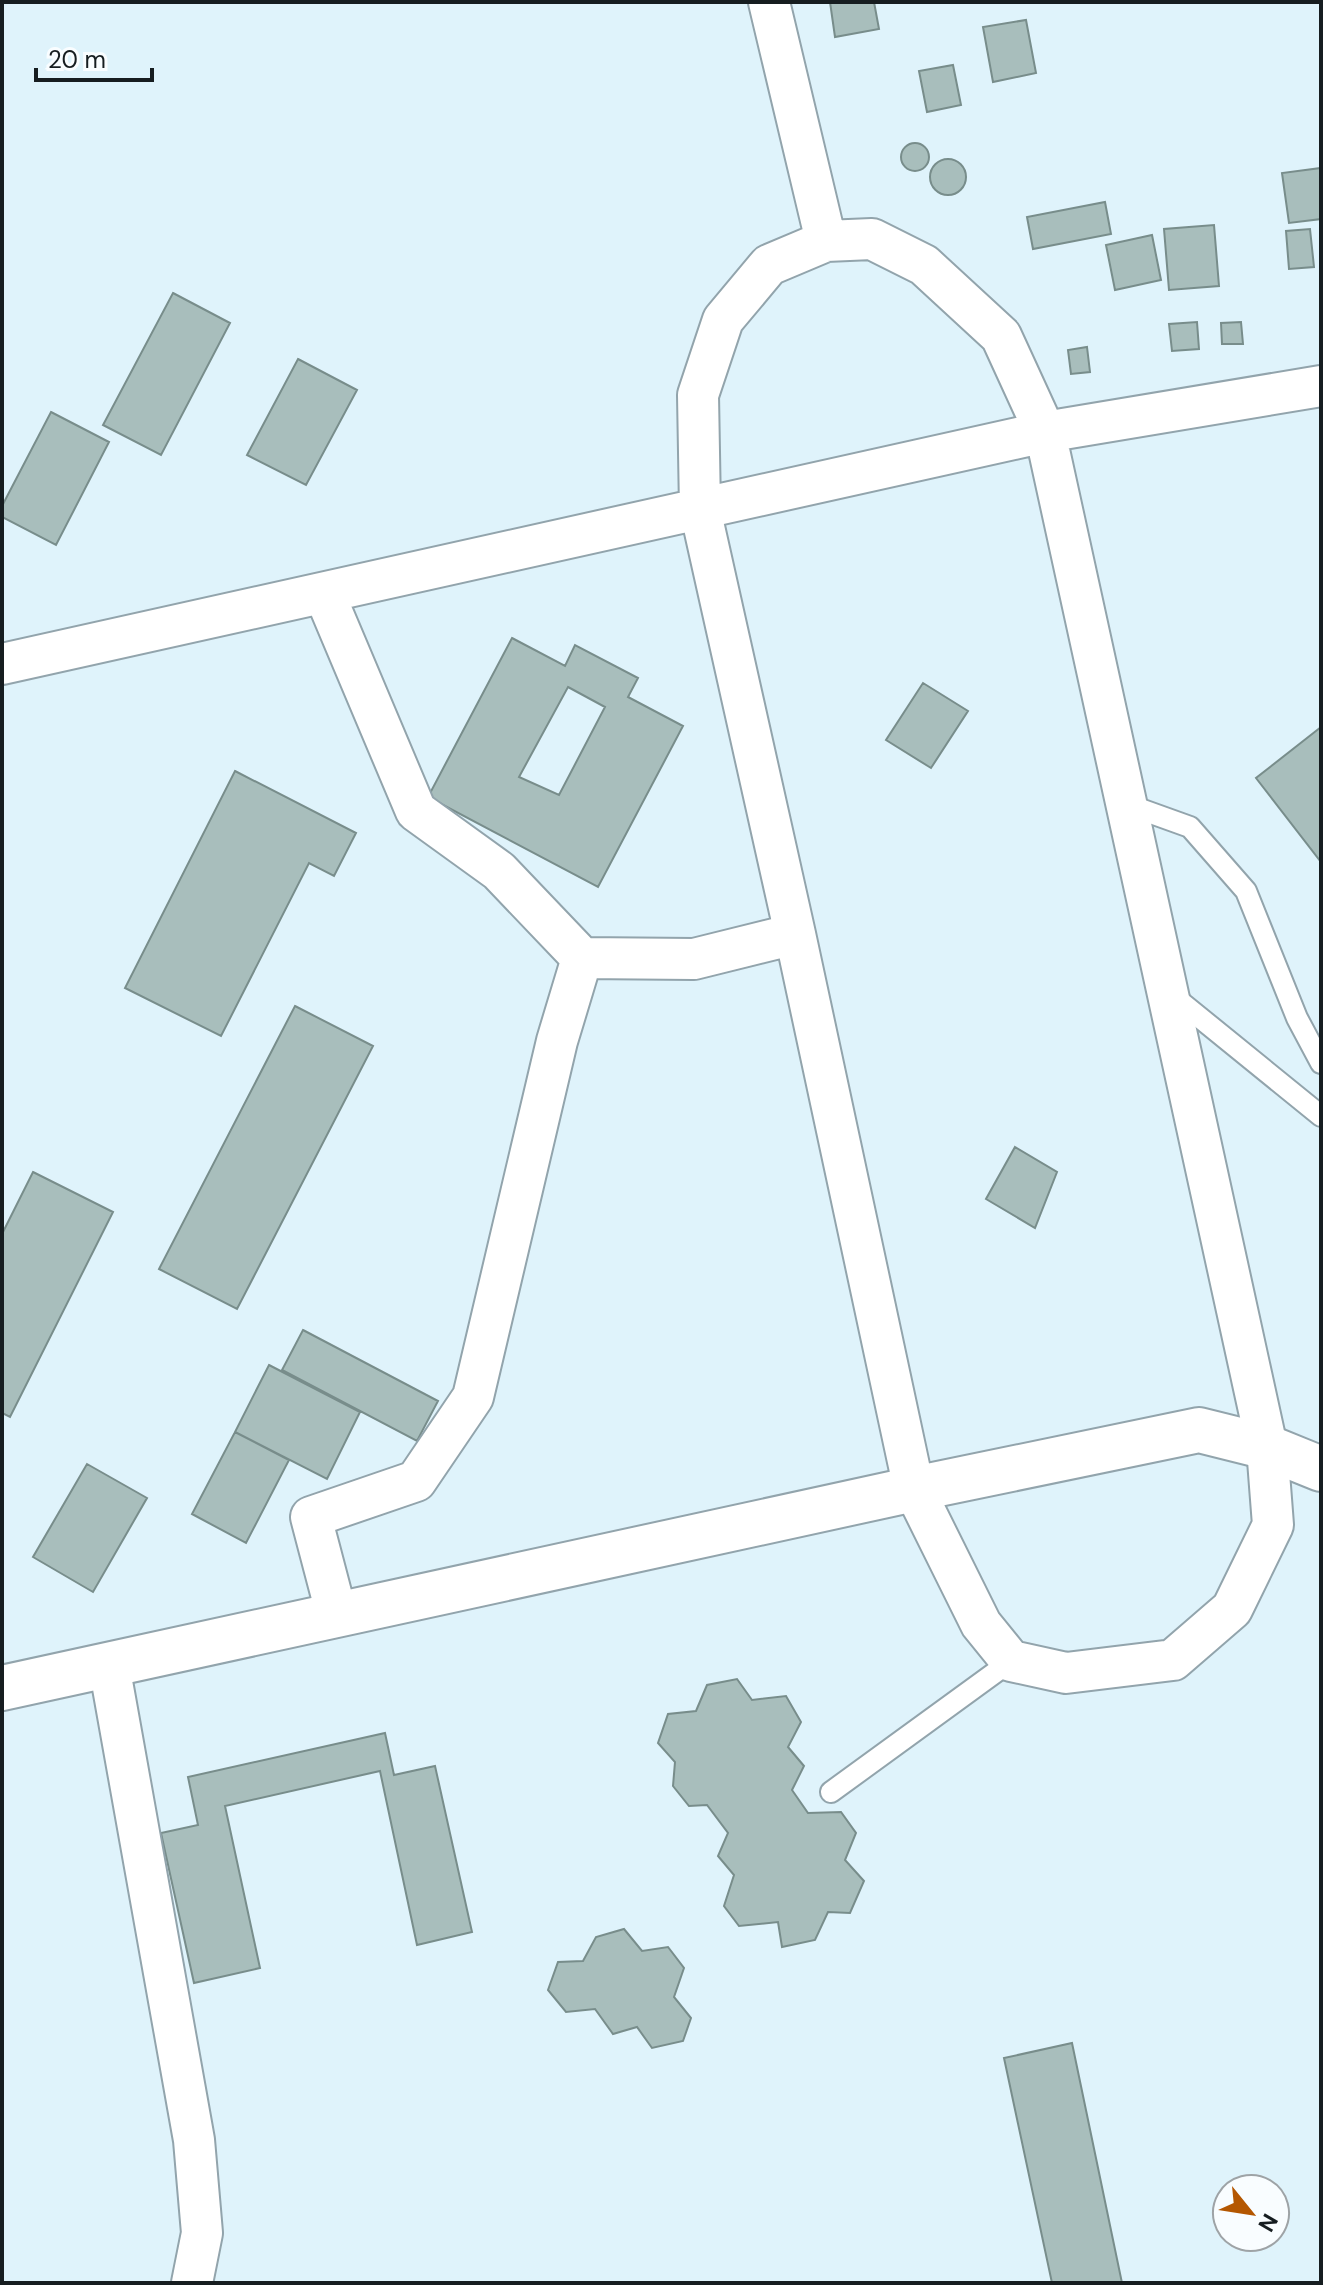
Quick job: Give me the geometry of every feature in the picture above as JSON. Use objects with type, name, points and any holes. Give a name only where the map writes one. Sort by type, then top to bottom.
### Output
[{"type":"street","points":[[769,2],[826,241]]},
{"type":"street","points":[[872,239],[924,265],[1001,336],[1045,432],[1267,1447],[1273,1525],[1232,1609],[1173,1660],[1066,1673],[1011,1661],[981,1624],[914,1489],[700,509],[698,395],[723,320],[769,265],[826,241],[872,239]]},
{"type":"street","points":[[2,664],[1045,432],[1321,386]]},
{"type":"street","points":[[324,593],[416,811],[499,871],[582,958],[694,959],[795,934]]},
{"type":"street","points":[[337,1616],[311,1517],[416,1481],[473,1397],[557,1041],[582,958]]},
{"type":"street","points":[[2,1688],[1199,1430],[1267,1447],[1321,1469]]},
{"type":"street","points":[[109,1665],[194,2140],[202,2233],[192,2283]]},
{"type":"lane","points":[[1126,804],[1190,827],[1246,891],[1297,1018],[1321,1063]]},
{"type":"lane","points":[[1167,991],[1321,1116]]},
{"type":"lane","points":[[831,1792],[1011,1661]]},
{"type":"building","points":[[830,2],[874,2],[879,29],[835,37]]},
{"type":"building","points":[[1026,20],[1036,73],[993,82],[983,27]]},
{"type":"building","points":[[953,65],[961,105],[927,112],[919,71]]},
{"type":"building","points":[[915,143],[925,147],[929,157],[925,167],[915,171],[905,167],[901,157],[905,147]]},
{"type":"building","points":[[948,159],[961,164],[966,177],[961,190],[948,195],[935,190],[930,177],[935,164]]},
{"type":"building","points":[[1321,168],[1321,219],[1289,223],[1282,173]]},
{"type":"building","points":[[1105,202],[1111,234],[1033,249],[1027,217]]},
{"type":"building","points":[[1214,225],[1219,286],[1169,290],[1164,229]]},
{"type":"building","points":[[1310,229],[1314,267],[1289,269],[1286,231]]},
{"type":"building","points":[[1152,235],[1161,280],[1115,290],[1106,245]]},
{"type":"building","points":[[173,293],[230,323],[161,455],[103,425]]},
{"type":"building","points":[[1197,322],[1199,349],[1172,351],[1169,324]]},
{"type":"building","points":[[1241,322],[1243,344],[1222,344],[1221,323]]},
{"type":"building","points":[[1087,347],[1090,372],[1071,374],[1068,350]]},
{"type":"building","points":[[298,359],[357,390],[306,485],[247,455]]},
{"type":"building","points":[[51,412],[109,442],[56,545],[2,517],[2,506]]},
{"type":"building","points":[[512,638],[565,666],[575,645],[638,678],[628,697],[683,726],[598,887],[428,797]],"holes":[[[568,687],[605,707],[559,795],[519,777]]]},
{"type":"building","points":[[923,683],[968,711],[931,768],[886,740]]},
{"type":"building","points":[[1321,727],[1321,862],[1256,778]]},
{"type":"building","points":[[235,771],[356,833],[334,876],[309,863],[221,1036],[125,988]]},
{"type":"building","points":[[295,1006],[373,1046],[237,1309],[159,1269]]},
{"type":"building","points":[[1015,1147],[1057,1172],[1035,1228],[986,1199]]},
{"type":"building","points":[[33,1172],[113,1212],[10,1417],[2,1413],[2,1234]]},
{"type":"building","points":[[303,1330],[438,1401],[417,1441],[282,1370]]},
{"type":"building","points":[[269,1365],[360,1412],[327,1479],[235,1432]]},
{"type":"building","points":[[235,1432],[289,1460],[246,1543],[192,1514]]},
{"type":"building","points":[[87,1464],[147,1498],[93,1592],[33,1557]]},
{"type":"building","points":[[737,1679],[752,1700],[786,1696],[801,1722],[788,1747],[804,1766],[792,1790],[808,1813],[841,1812],[856,1833],[845,1860],[864,1881],[850,1913],[828,1912],[815,1940],[782,1947],[778,1922],[739,1926],[724,1906],[734,1875],[718,1856],[728,1833],[707,1805],[689,1806],[673,1786],[675,1762],[658,1743],[668,1714],[696,1711],[707,1685]]},
{"type":"building","points":[[385,1733],[394,1775],[435,1766],[472,1932],[417,1945],[380,1771],[225,1806],[260,1968],[194,1983],[161,1833],[198,1825],[188,1777]]},
{"type":"building","points":[[624,1929],[642,1951],[668,1947],[684,1968],[674,1997],[691,2018],[683,2041],[652,2048],[637,2027],[613,2034],[595,2009],[566,2012],[548,1990],[558,1962],[583,1961],[596,1937]]},
{"type":"building","points":[[1072,2043],[1122,2283],[1052,2283],[1004,2058]]}]
